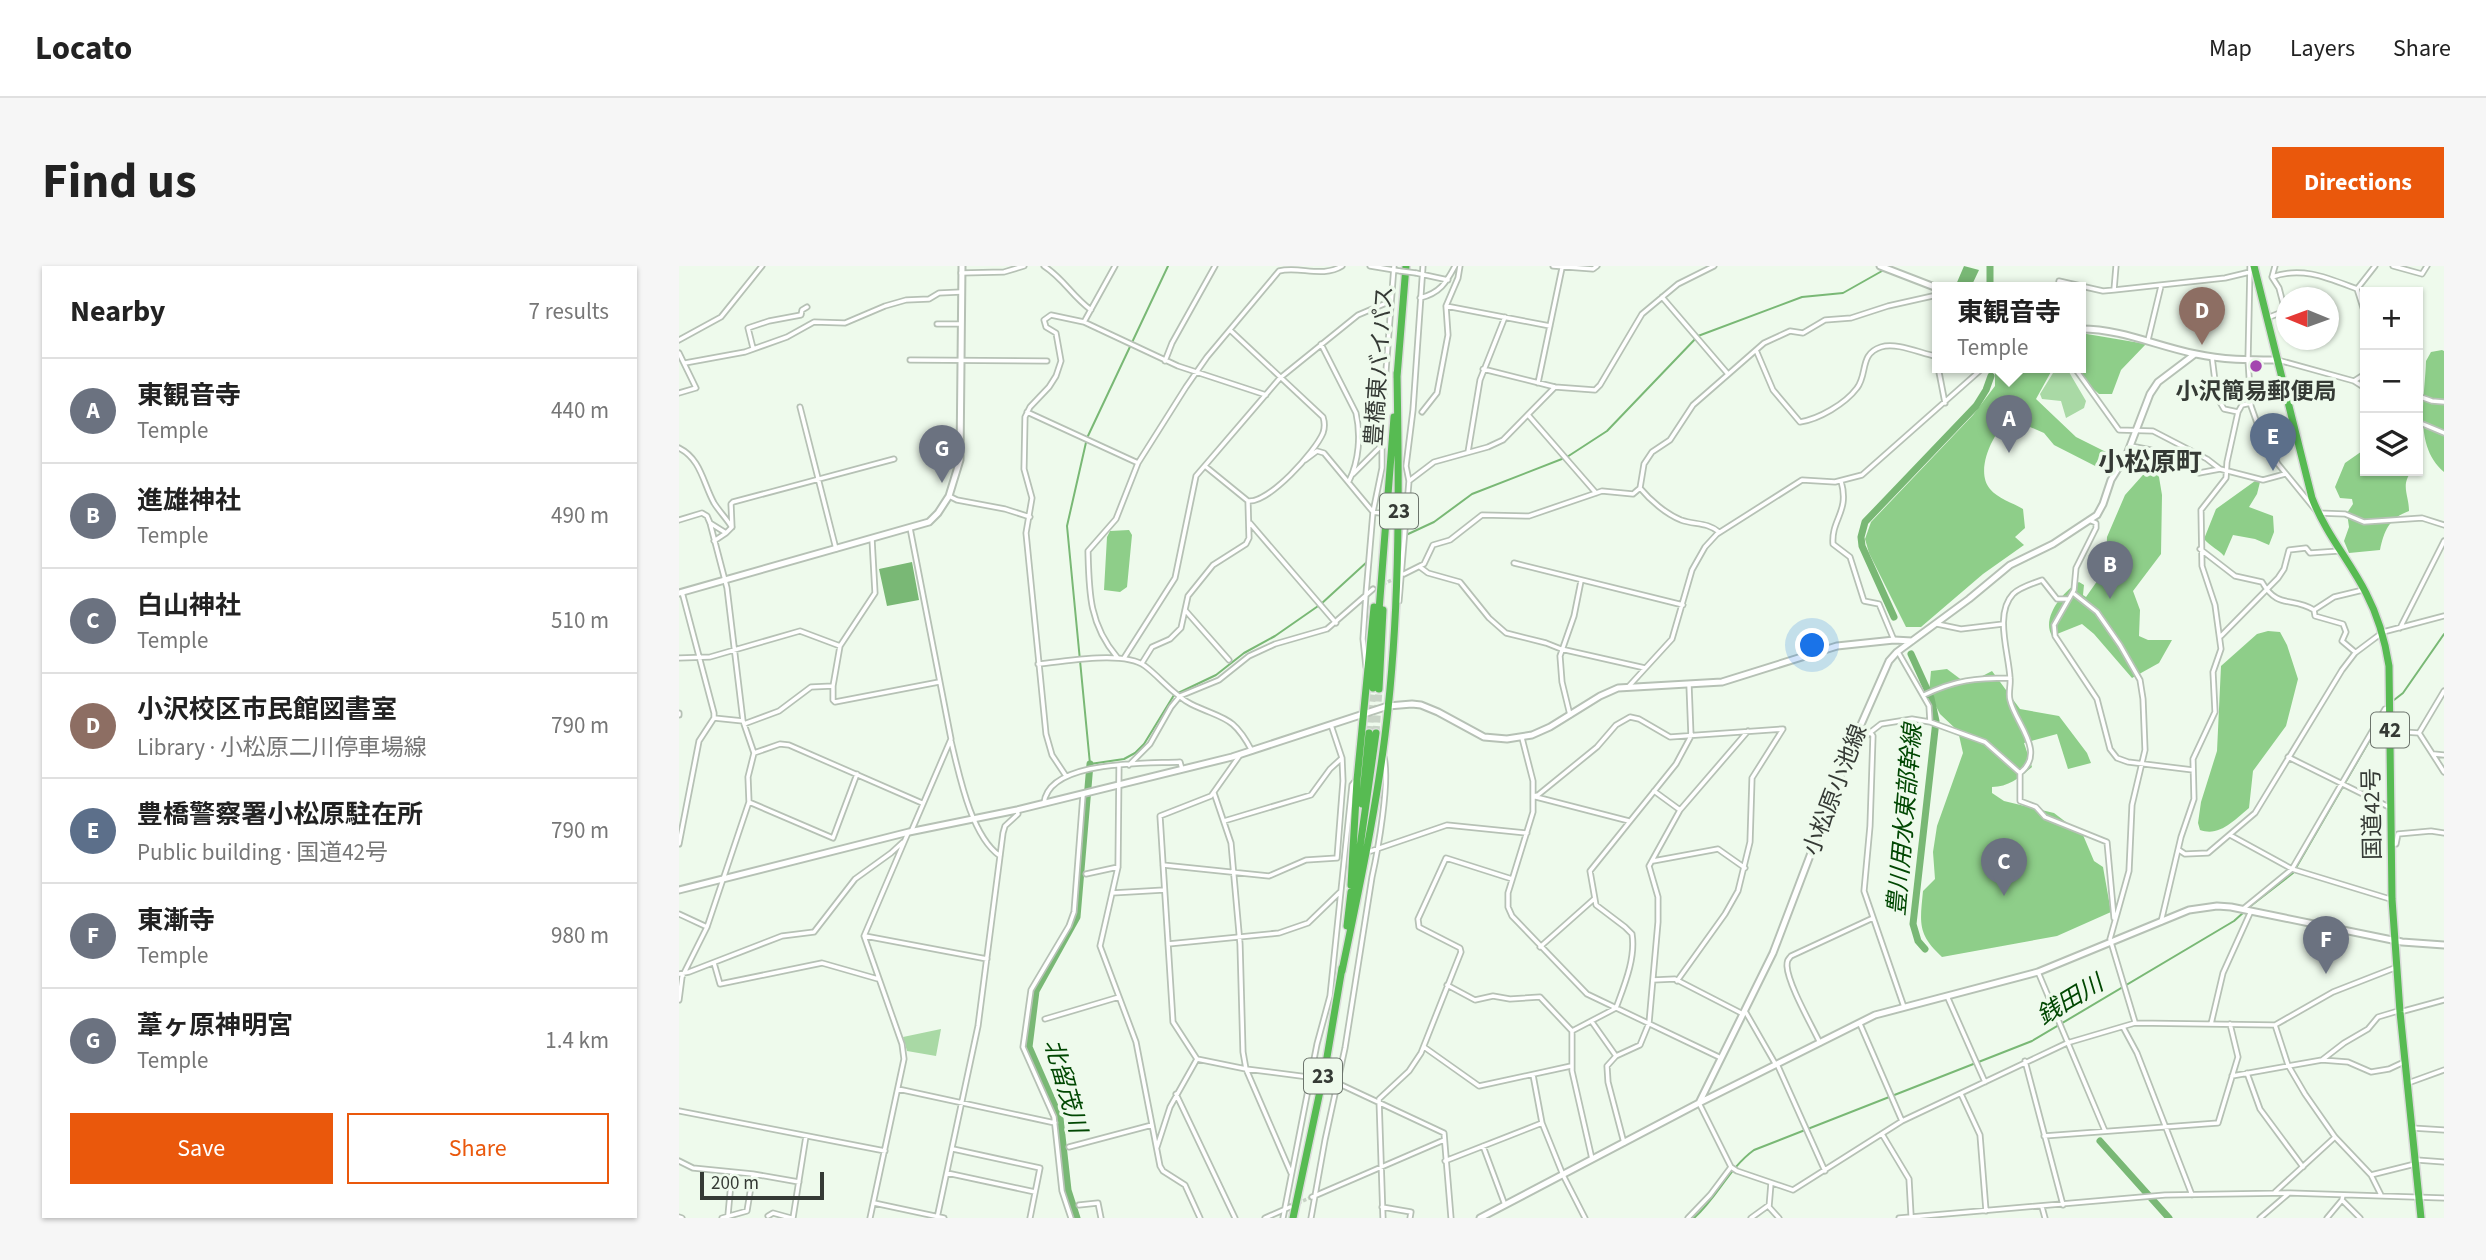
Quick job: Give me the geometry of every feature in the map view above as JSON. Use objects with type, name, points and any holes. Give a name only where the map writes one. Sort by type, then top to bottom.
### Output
[{"type":"highway","name":"豊橋東バイパス","points":[[1390,470],[1376,689],[1403,268]]},
{"type":"highway","name":"国道42号","points":[[2251,268],[2267,318],[2304,474],[2318,513],[2365,590],[2383,632],[2389,666],[2392,899],[2400,1011],[2421,1218]]},
{"type":"highway","name":"23","points":[[1392,648],[1399,507],[1397,373]]},
{"type":"highway","name":"23","points":[[1367,669],[1384,538]]},
{"type":"highway","points":[[1383,752],[1392,648]]},
{"type":"highway","points":[[1357,780],[1367,669]]},
{"type":"highway","name":"23","points":[[1342,971],[1372,733],[1350,896]]},
{"type":"highway","name":"23","points":[[1293,1218],[1326,1063],[1383,752]]},
{"type":"highway","name":"23","points":[[1347,933],[1357,780]]},
{"type":"street","points":[[679,340],[721,317],[762,266]]},
{"type":"street","points":[[679,844],[699,741],[714,718],[680,593],[929,522],[949,496],[960,460],[961,269],[1005,272],[1024,266]]},
{"type":"street","points":[[1044,266],[1057,274],[1074,298],[1091,310]]},
{"type":"street","points":[[1084,322],[1115,266]]},
{"type":"street","points":[[1165,361],[1172,343],[1215,266]]},
{"type":"street","points":[[1117,657],[1106,643],[1091,609],[1088,551],[1116,519],[1138,463],[1197,372],[1279,271],[1292,268],[1334,271],[1342,266]]},
{"type":"street","points":[[1370,266],[1403,268],[1448,280]]},
{"type":"street","points":[[1392,648],[1397,632],[1404,515],[1409,481],[1406,466],[1413,410],[1423,266]]},
{"type":"street","points":[[1420,298],[1443,288],[1458,266]]},
{"type":"street","points":[[1422,412],[1437,393],[1448,335],[1447,306],[1458,278],[1458,266]]},
{"type":"street","points":[[1553,266],[1593,269],[1597,266]]},
{"type":"street","points":[[1483,369],[1555,387],[1587,390],[1598,388],[1638,319],[1688,277],[1714,266]]},
{"type":"street","points":[[1880,266],[1932,286]]},
{"type":"street","points":[[1891,270],[1899,266]]},
{"type":"street","points":[[2114,290],[2116,266]]},
{"type":"street","points":[[2271,277],[2275,266]]},
{"type":"street","points":[[2357,289],[2375,266]]},
{"type":"street","points":[[2393,266],[2421,274],[2427,266]]},
{"type":"street","points":[[1367,669],[1363,639],[1366,594],[1373,512],[1382,468],[1394,268]]},
{"type":"street","points":[[1538,383],[1562,268]]},
{"type":"street","points":[[2086,287],[2103,291],[2161,286],[2251,268],[2248,360],[2251,403],[2262,437],[2285,474],[2318,513],[2345,514],[2364,522],[2422,518],[2444,525]]},
{"type":"street","points":[[2271,277],[2286,271],[2308,271],[2357,289]]},
{"type":"street","points":[[2267,318],[2285,311],[2279,288],[2271,277]]},
{"type":"street","points":[[2148,340],[2161,286]]},
{"type":"street","points":[[2357,289],[2360,298]]},
{"type":"street","points":[[685,363],[754,348],[787,337],[814,323],[845,323],[906,300],[929,299],[939,293],[961,292]]},
{"type":"street","points":[[1404,574],[1420,567],[1433,545],[1450,540],[1482,515],[1529,516],[1596,493],[1633,494],[1640,488],[1642,470],[1648,457],[1656,448],[1670,440],[1693,405],[1764,343],[1790,331],[1803,333],[1825,320],[1851,318],[1932,296]]},
{"type":"street","points":[[1662,297],[1728,374]]},
{"type":"street","points":[[1124,658],[1175,578],[1196,476],[1280,378],[1358,315],[1391,301]]},
{"type":"street","points":[[1447,306],[1551,326]]},
{"type":"street","points":[[754,348],[748,328],[801,314],[807,307]]},
{"type":"street","points":[[1066,776],[1048,744],[1026,533],[1031,491],[1024,469],[1027,412],[1049,387],[1061,361],[1056,333],[1047,327],[1044,320],[1051,315],[1084,322],[1165,361],[1266,395]]},
{"type":"street","points":[[1468,452],[1483,369],[1505,317]]},
{"type":"street","points":[[937,324],[961,324]]},
{"type":"street","points":[[2086,329],[2124,333],[2212,357],[2276,360],[2360,385]]},
{"type":"street","points":[[1205,466],[1248,501],[1256,501],[1264,497],[1303,461],[1321,436],[1324,422],[1323,417],[1230,330]]},
{"type":"street","points":[[1321,344],[1356,413],[1359,425],[1358,445],[1349,481]]},
{"type":"street","points":[[1756,350],[1773,390],[1800,422],[1826,412],[1850,396],[1861,382],[1863,365],[1869,354],[1882,346],[1932,355]]},
{"type":"street","points":[[679,353],[696,388],[679,393]]},
{"type":"street","name":"小松原小池線","points":[[1699,1103],[1773,953],[1883,672],[1897,652],[1937,624],[2010,565],[2053,544],[2097,514],[2111,480],[2131,446],[2150,394],[2158,382],[2195,354]]},
{"type":"street","points":[[2212,357],[2212,376],[2217,397],[2224,409],[2238,412]]},
{"type":"street","points":[[910,360],[1047,361]]},
{"type":"street","points":[[1939,373],[1945,403]]},
{"type":"street","points":[[1628,687],[1672,639],[1692,570],[1697,559],[1719,532],[1802,480],[1841,481],[1865,473],[1978,373]]},
{"type":"street","points":[[2078,373],[2119,429],[2153,431],[2207,459],[2220,469]]},
{"type":"street","points":[[2354,381],[2360,377]]},
{"type":"street","points":[[1409,481],[1434,463],[1503,440],[1555,387]]},
{"type":"street","points":[[2423,398],[2444,402]]},
{"type":"street","points":[[2160,922],[2178,848],[2194,799],[2193,759],[2215,712],[2213,673],[2221,649],[2221,636],[2212,594],[2202,566],[2201,510],[2226,478],[2238,412],[2242,405],[2251,403]]},
{"type":"street","points":[[800,407],[836,549]]},
{"type":"street","points":[[1027,412],[1138,463]]},
{"type":"street","points":[[1528,415],[1596,493]]},
{"type":"street","points":[[2423,424],[2444,433]]},
{"type":"street","points":[[1352,475],[1382,445]]},
{"type":"street","points":[[2131,446],[2151,450],[2199,473],[2220,469],[2263,480],[2285,474]]},
{"type":"street","points":[[679,448],[695,460],[715,505],[732,527]]},
{"type":"street","points":[[1303,461],[1320,451],[1349,481],[1373,512],[1380,513]]},
{"type":"street","points":[[714,541],[732,527],[733,502],[894,459]]},
{"type":"street","points":[[1841,481],[1844,506],[1833,535],[1833,544],[1850,557],[1864,601],[1879,604],[1894,640]]},
{"type":"street","points":[[1640,488],[1680,520],[1711,526],[1719,532]]},
{"type":"street","points":[[949,496],[1030,517]]},
{"type":"street","points":[[1142,663],[1152,647],[1178,632],[1191,591],[1213,565],[1246,544],[1249,538],[1248,501]]},
{"type":"street","points":[[679,520],[702,513],[707,516],[725,580],[743,723],[754,752],[748,778],[749,802],[707,927],[681,974],[679,1000]]},
{"type":"street","points":[[2089,520],[2096,523],[2096,528],[2076,568],[2073,593],[2054,625],[2055,636],[2097,699],[2110,749],[2121,760],[2193,770]]},
{"type":"street","points":[[1248,522],[1336,623]]},
{"type":"street","points":[[709,523],[722,532],[728,532]]},
{"type":"street","points":[[910,528],[965,799],[989,846],[1000,856]]},
{"type":"street","points":[[872,538],[875,593],[840,646],[833,700],[835,702],[940,681]]},
{"type":"street","points":[[2400,628],[2444,541]]},
{"type":"street","points":[[2200,548],[2235,576],[2259,581],[2279,602],[2303,604],[2314,610]]},
{"type":"street","points":[[2221,636],[2284,569],[2289,550],[2306,548],[2310,553],[2339,551]]},
{"type":"street","points":[[1514,563],[1683,605]]},
{"type":"street","points":[[1420,567],[1428,573],[1460,582],[1489,618],[1506,633],[1645,668]]},
{"type":"street","points":[[1570,715],[1562,682],[1561,649],[1574,616],[1581,580]]},
{"type":"street","points":[[2020,773],[2028,766],[2030,747],[2010,700],[2003,624],[2009,599],[2015,592],[2042,580],[2057,598],[2068,599]]},
{"type":"street","points":[[1129,765],[1150,744],[1178,694],[1219,680],[1249,656],[1284,641],[1327,629],[1373,589]]},
{"type":"street","points":[[2314,610],[2334,597],[2365,590]]},
{"type":"street","points":[[2073,593],[2097,612],[2140,680],[2145,750],[2132,805],[2129,871],[2110,943],[2135,1023]]},
{"type":"street","points":[[1185,610],[1229,660]]},
{"type":"street","points":[[2314,610],[2315,616],[2343,624],[2346,632],[2342,640],[2355,653]]},
{"type":"street","points":[[2178,848],[2185,853],[2204,854],[2255,813],[2341,670],[2355,653],[2383,632],[2444,616]]},
{"type":"street","points":[[1937,624],[1961,629],[2003,624]]},
{"type":"street","points":[[679,658],[711,657],[804,630],[840,646]]},
{"type":"street","points":[[679,890],[1240,755],[1388,706],[1421,705],[1485,737],[1507,740],[1522,738],[1550,727],[1618,688],[1723,682],[1837,646],[1894,640],[1912,641]]},
{"type":"street","points":[[1897,652],[1929,705],[1930,722]]},
{"type":"street","points":[[1038,664],[1117,657],[1142,663],[1188,703],[1227,719],[1242,732],[1252,751]]},
{"type":"street","points":[[1924,695],[1949,684],[1969,680],[2010,678]]},
{"type":"street","points":[[1572,1031],[1616,1008],[1628,972],[1632,934],[1595,905],[1590,872],[1676,764],[1691,736],[1689,685]]},
{"type":"street","points":[[714,718],[743,723],[779,711],[811,687],[833,686]]},
{"type":"street","points":[[2420,733],[2444,691]]},
{"type":"street","points":[[2211,1024],[2223,973],[2246,910],[2294,870],[2385,709],[2390,708]]},
{"type":"street","points":[[1852,746],[1881,724],[1909,718],[1940,725],[1985,742],[2020,773],[2020,801],[2036,807],[2045,817],[2107,842],[2115,922]]},
{"type":"street","points":[[1534,796],[1588,754],[1625,719],[1639,719],[1670,737],[1783,729],[1752,778],[1750,842],[1738,891],[1725,914],[1677,981]]},
{"type":"street","points":[[1162,865],[1269,876],[1306,860],[1337,858],[1342,758],[1331,725]]},
{"type":"street","points":[[1623,1143],[1607,1066],[1616,1056],[1640,1045],[1649,1023],[1658,897],[1650,869],[1651,861],[1680,810],[1748,731]]},
{"type":"street","points":[[2390,731],[2420,733]]},
{"type":"street","points":[[1871,733],[1870,826],[1864,891],[1905,1007]]},
{"type":"street","points":[[2420,733],[2444,772]]},
{"type":"street","points":[[1522,738],[1529,760],[1534,796],[1533,812],[1508,893],[1508,907],[1520,926],[1582,990],[1721,1058]]},
{"type":"street","points":[[870,1218],[904,1052],[864,936],[951,739]]},
{"type":"street","points":[[754,752],[781,744],[789,745],[922,803]]},
{"type":"street","points":[[1311,1218],[1378,850],[1385,777],[1383,752]]},
{"type":"street","points":[[2434,754],[2444,755]]},
{"type":"street","points":[[1240,755],[1211,796],[1160,816],[1173,1022],[1197,1059],[1314,1078]]},
{"type":"street","points":[[2288,757],[2391,808]]},
{"type":"street","points":[[1224,821],[1311,795],[1330,769],[1342,758]]},
{"type":"street","points":[[1044,803],[1049,789],[1066,776],[1093,769],[1181,762],[1182,769]]},
{"type":"street","points":[[1119,765],[1118,867],[1100,946],[1136,1042],[1160,1166],[1163,1171],[1185,1185],[1200,1218]]},
{"type":"street","points":[[749,802],[833,838],[857,774]]},
{"type":"street","points":[[1283,1218],[1314,1078],[1317,1044],[1330,996],[1352,785],[1357,780]]},
{"type":"street","points":[[1654,791],[1680,810]]},
{"type":"street","points":[[1072,1218],[1062,1191],[1055,1122],[1023,1047],[1031,990],[1069,926],[1073,912],[1086,792]]},
{"type":"street","points":[[1214,793],[1231,843],[1246,1069],[1292,1175]]},
{"type":"street","points":[[1534,796],[1629,821]]},
{"type":"street","points":[[938,1217],[978,1026],[1005,826],[1016,817],[1017,810]]},
{"type":"street","points":[[1371,851],[1447,825],[1527,833]]},
{"type":"street","points":[[2392,844],[2396,844],[2398,834],[2431,831],[2444,833]]},
{"type":"street","points":[[681,974],[782,936],[814,932],[855,879],[891,853],[909,834]]},
{"type":"street","points":[[2230,835],[2294,870],[2392,899]]},
{"type":"street","points":[[1651,861],[1718,849],[1745,868]]},
{"type":"street","points":[[1383,1218],[1379,1102],[1409,1071],[1423,1047],[1461,949],[1418,925],[1418,919],[1446,858],[1512,879]]},
{"type":"street","points":[[1086,874],[1118,867]]},
{"type":"street","points":[[1112,893],[1164,890]]},
{"type":"street","points":[[1168,944],[1279,933],[1308,923],[1340,892]]},
{"type":"street","points":[[1540,947],[1594,899]]},
{"type":"street","points":[[1480,1218],[1859,1023],[1905,1007],[2038,972],[2189,911],[2217,906],[2395,941],[2444,945]]},
{"type":"street","points":[[679,914],[707,927]]},
{"type":"street","points":[[1820,1042],[1793,984],[1787,960],[1873,918]]},
{"type":"street","points":[[864,936],[986,959]]},
{"type":"street","points":[[714,963],[720,984],[822,963],[878,979]]},
{"type":"street","points":[[1699,1103],[1731,1167],[1793,1190],[1902,1121],[2067,1043],[2135,1023],[2275,1025],[2333,992],[2397,967]]},
{"type":"street","points":[[2038,972],[2105,1131]]},
{"type":"street","points":[[1653,980],[1677,981],[1744,1012],[1777,1065],[1825,1171]]},
{"type":"street","points":[[1447,985],[1475,1000],[1493,996],[1510,999],[1540,997],[1572,1031],[1571,1066],[1592,1160]]},
{"type":"street","points":[[1947,996],[1985,1083]]},
{"type":"street","points":[[1045,1019],[1119,997]]},
{"type":"street","points":[[2322,1060],[2344,1042],[2368,1030],[2378,1017],[2444,1000]]},
{"type":"street","points":[[1592,1022],[1616,1056]]},
{"type":"street","points":[[1859,1023],[1902,1121]]},
{"type":"street","points":[[2044,1136],[2218,1123],[2238,1057],[2230,1024]]},
{"type":"street","points":[[2275,1025],[2288,1065],[2305,1094],[2335,1137],[2371,1175],[2381,1195]]},
{"type":"street","points":[[2123,1027],[2137,1053],[2192,1195]]},
{"type":"street","points":[[1423,1047],[1479,1086],[1571,1066]]},
{"type":"street","points":[[1156,1149],[1176,1094],[1197,1059]]},
{"type":"street","points":[[2232,1076],[2322,1060],[2348,1062],[2371,1072],[2389,1069],[2406,1061]]},
{"type":"street","points":[[2025,1061],[2063,1205]]},
{"type":"street","points":[[2408,1083],[2444,1070]]},
{"type":"street","points":[[2247,1073],[2260,1108],[2303,1167]]},
{"type":"street","points":[[1533,1075],[1542,1123],[1563,1175],[1585,1218]]},
{"type":"street","points":[[1336,1082],[1444,1133],[1451,1218]]},
{"type":"street","points":[[898,1089],[1055,1122]]},
{"type":"street","points":[[1176,1094],[1235,1218]]},
{"type":"street","points":[[1961,1094],[1980,1135],[1986,1211]]},
{"type":"street","points":[[679,1111],[885,1151]]},
{"type":"street","points":[[1445,1161],[1542,1123]]},
{"type":"street","points":[[1069,1147],[1152,1125]]},
{"type":"street","points":[[2412,1128],[2444,1130]]},
{"type":"street","points":[[1882,1134],[1909,1179],[1911,1217]]},
{"type":"street","points":[[768,1216],[773,1213],[792,1218],[806,1136]]},
{"type":"street","points":[[2274,1193],[2335,1137]]},
{"type":"street","points":[[1313,1196],[1444,1140]]},
{"type":"street","points":[[1483,1146],[1505,1205]]},
{"type":"street","points":[[953,1149],[1040,1168],[1030,1218]]},
{"type":"street","points":[[679,1161],[693,1168],[799,1182]]},
{"type":"street","points":[[2371,1175],[2415,1162],[2444,1162]]},
{"type":"street","points":[[1688,1218],[1731,1167]]},
{"type":"street","points":[[728,1215],[732,1172]]},
{"type":"street","points":[[947,1173],[1035,1192]]},
{"type":"street","points":[[722,1218],[747,1211],[753,1174]]},
{"type":"street","points":[[1771,1183],[1770,1211],[1779,1218]]},
{"type":"street","points":[[1899,1218],[2165,1195],[2290,1193],[2343,1198],[2381,1195],[2444,1198]]},
{"type":"street","points":[[2260,1218],[2290,1193]]},
{"type":"street","points":[[2327,1218],[2343,1198]]},
{"type":"street","points":[[2343,1198],[2360,1218]]},
{"type":"street","points":[[874,1203],[944,1218]]},
{"type":"street","points":[[1079,1205],[1097,1203],[1101,1218]]},
{"type":"street","points":[[1751,1218],[1769,1205]]},
{"type":"street","points":[[1383,1207],[1411,1212],[1410,1218]]},
{"type":"street","points":[[2042,1207],[2045,1218]]},
{"type":"street","points":[[1265,1218],[1287,1208]]},
{"type":"street","points":[[1977,1212],[1978,1218]]},
{"type":"shaded area","points":[[1964,266],[1979,270],[1973,282],[1957,282]]},
{"type":"shaded area","points":[[2086,334],[2146,344],[2121,370],[2112,394],[2099,394],[2075,373],[2086,373]]},
{"type":"shaded area","points":[[2444,351],[2444,472],[2434,461],[2424,435],[2426,361],[2431,352]]},
{"type":"shaded area","points":[[1995,373],[2050,373],[2036,399],[2076,437],[2106,452],[2105,471],[2054,445],[2044,433],[2009,418],[1992,442],[1984,472],[1993,492],[2023,509],[2025,528],[2015,537],[2024,545],[1983,574],[1921,627],[1906,627],[1869,553],[1865,539],[1871,522],[1973,415],[1995,386]]},
{"type":"shaded area","points":[[2053,373],[2070,373],[2086,401],[2084,408],[2066,418],[2061,401],[2042,399],[2040,394]]},
{"type":"shaded area","points":[[2360,452],[2360,476],[2408,476],[2406,486],[2409,511],[2392,521],[2383,537],[2380,550],[2349,553],[2344,541],[2349,527],[2347,513],[2353,504],[2352,499],[2340,498],[2335,487],[2345,463]]},
{"type":"shaded area","points":[[2150,467],[2159,477],[2162,495],[2161,554],[2133,591],[2140,610],[2139,636],[2148,640],[2172,640],[2159,663],[2132,678],[2082,624],[2052,636],[2049,621],[2055,606],[2073,586],[2079,582],[2084,585],[2083,595],[2086,597],[2100,577],[2106,561],[2107,537],[2125,495]]},
{"type":"shaded area","points":[[2255,481],[2260,482],[2249,507],[2273,516],[2274,532],[2269,545],[2233,535],[2224,556],[2204,539],[2216,509]]},
{"type":"shaded area","points":[[1129,530],[1132,535],[1127,587],[1120,592],[1104,590],[1107,537],[1110,531]]},
{"type":"shaded area","points":[[912,562],[919,600],[887,606],[879,569]]},
{"type":"shaded area","points":[[2280,632],[2298,679],[2286,726],[2253,771],[2249,808],[2220,829],[2207,832],[2200,830],[2198,823],[2201,802],[2217,751],[2221,666],[2257,634]]},
{"type":"shaded area","points":[[1947,669],[1967,684],[1992,671],[2020,709],[2059,716],[2087,753],[2091,763],[2068,769],[2057,734],[2024,743],[2032,767],[2008,784],[1992,787],[1992,793],[2004,801],[2054,813],[2083,835],[2094,861],[2103,867],[2111,912],[2057,936],[1942,957],[1928,941],[1921,920],[1923,891],[1935,879],[1933,852],[1937,826],[1963,753],[1958,731],[1940,714],[1929,693],[1931,671]]},
{"type":"shaded area","points":[[941,1029],[936,1056],[907,1051],[903,1037]]},
{"type":"waterway","points":[[1168,266],[1087,438],[1067,526],[1090,764],[1124,759],[1135,753],[1144,744],[1174,695],[1216,675],[1244,653],[1275,636],[1321,604],[1368,561]]},
{"type":"waterway","name":"豊川用水東部幹線","points":[[1990,266],[1990,282]]},
{"type":"waterway","points":[[1406,535],[1434,522],[1472,494],[1567,457],[1607,431],[1698,336],[1802,297],[1843,293],[1882,271]]},
{"type":"waterway","name":"豊川用水東部幹線","points":[[1894,617],[1862,546],[1861,537],[1865,522],[1976,406],[1991,376]]},
{"type":"waterway","name":"銭田川","points":[[2394,700],[2403,693],[2444,634]]},
{"type":"waterway","name":"豊川用水東部幹線","points":[[1911,654],[1931,698],[1936,721],[1913,924],[1918,941],[1925,949]]},
{"type":"waterway","name":"銭田川","points":[[2248,908],[2293,873],[2386,712]]},
{"type":"waterway","name":"北留茂川","points":[[1077,1218],[1068,1190],[1060,1118],[1029,1047],[1036,991],[1077,917],[1090,764]]},
{"type":"waterway","name":"銭田川","points":[[1694,1218],[1737,1165],[1754,1150],[2032,1041],[2234,921],[2244,912]]},
{"type":"waterway","name":"豊川用水東部幹線","points":[[2100,1141],[2169,1218]]},
{"type":"tunnel","points":[[1373,589],[1396,578]]},
{"type":"tunnel","points":[[1369,733],[1373,688]]},
{"type":"tunnel","points":[[1376,733],[1379,689]]},
{"type":"tunnel","points":[[1298,1203],[1312,1197]]},
{"type":"place","name":"小沢校区市民館図書室","points":[[2202,345]]},
{"type":"place","name":"小沢簡易郵便局","points":[[2256,366]]},
{"type":"place","name":"東観音寺","points":[[2009,453]]},
{"type":"place","name":"豊橋警察署小松原駐在所","points":[[2273,471]]},
{"type":"place","name":"葦ヶ原神明宮","points":[[942,483]]},
{"type":"place","name":"進雄神社","points":[[2110,599]]},
{"type":"place","name":"白山神社","points":[[2004,896]]},
{"type":"place","name":"東漸寺","points":[[2326,974]]},
{"type":"district","name":"小松原町","points":[[2150,462]]}]
